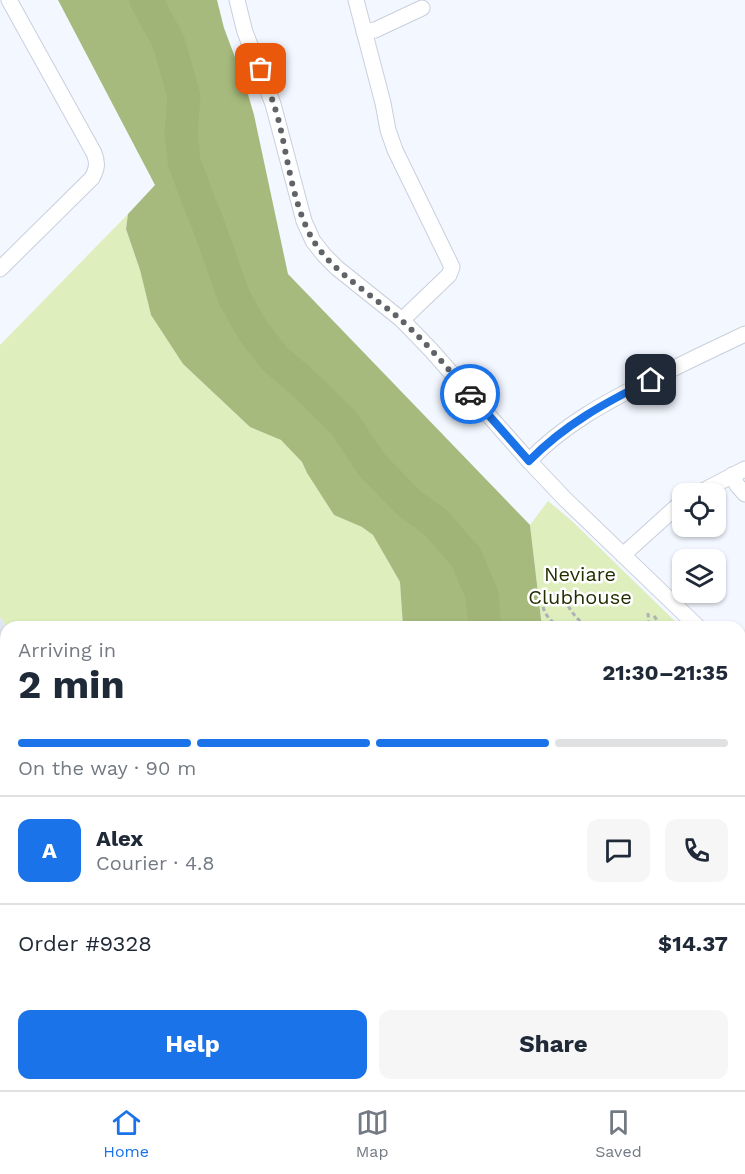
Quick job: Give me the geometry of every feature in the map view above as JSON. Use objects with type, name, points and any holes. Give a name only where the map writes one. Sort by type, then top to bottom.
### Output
[{"type":"street","points":[[0,269],[92,178],[97,166],[94,153],[9,0]]},
{"type":"street","points":[[237,0],[245,32],[273,104],[304,221],[313,241],[338,268],[402,320],[565,499],[692,621]]},
{"type":"street","points":[[356,0],[395,150],[452,267],[449,274],[402,320]]},
{"type":"street","points":[[364,32],[375,30],[422,8]]},
{"type":"street","points":[[529,461],[576,421],[613,399],[745,334]]},
{"type":"street","points":[[718,483],[739,472]]},
{"type":"street","points":[[739,472],[737,485],[745,494]]},
{"type":"street","points":[[623,555],[672,511]]},
{"type":"path","points":[[551,621],[543,609],[544,597],[548,594],[561,596],[580,621]]},
{"type":"path","points":[[648,613],[649,621]]},
{"type":"path","points":[[654,616],[658,621]]},
{"type":"green space","points":[[58,0],[217,0],[224,28],[254,115],[288,274],[530,525],[541,621],[403,621],[400,582],[373,535],[362,527],[334,515],[302,462],[281,440],[250,427],[183,364],[151,315],[140,270],[126,229],[128,214],[155,185]]},
{"type":"green space","points":[[128,214],[126,229],[140,270],[151,315],[183,364],[250,427],[281,440],[302,462],[334,515],[362,527],[373,535],[400,582],[403,621],[3,621],[0,617],[0,345]]},
{"type":"green space","name":"Neviare Clubhouse","points":[[548,501],[571,520],[675,621],[541,621],[530,525]]},
{"type":"waterway","points":[[146,0],[169,43],[184,97],[181,132],[184,161],[234,297],[253,331],[275,359],[344,423],[371,464],[409,503],[435,522],[466,557],[482,595],[484,621]]},
{"type":"way so far","points":[[261,69],[279,123],[292,182],[313,241],[338,268],[402,320],[470,394]]},
{"type":"route","points":[[470,394],[529,461],[576,421],[651,380]]}]
